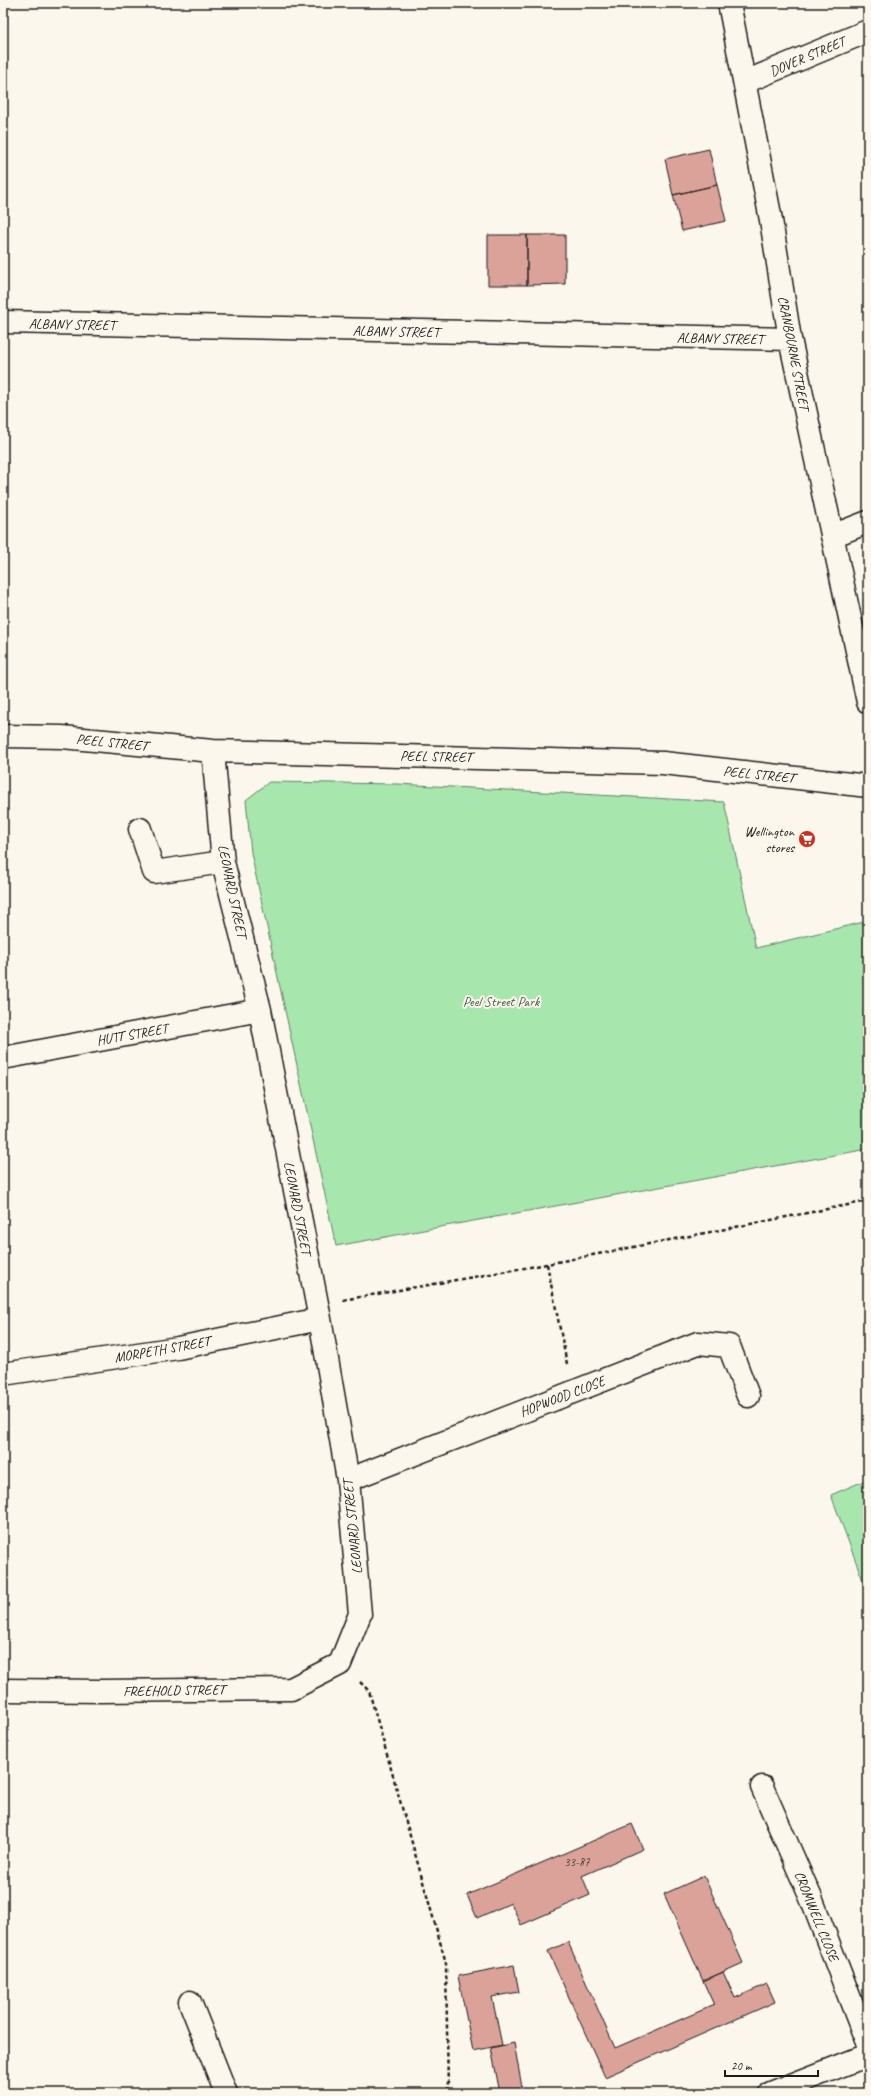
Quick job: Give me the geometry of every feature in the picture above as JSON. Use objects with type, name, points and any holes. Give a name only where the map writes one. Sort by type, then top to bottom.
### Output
[{"type":"street","name":"CRANBOURNE STREET","points":[[729,3],[771,220],[790,339],[868,702]]},
{"type":"street","name":"DOVER STREET","points":[[745,82],[868,30]]},
{"type":"street","name":"ALBANY STREET","points":[[3,322],[790,339]]},
{"type":"street","points":[[832,536],[868,522]]},
{"type":"street","name":"PEEL STREET","points":[[3,736],[62,737],[213,752],[663,763],[868,786]]},
{"type":"street","name":"LEONARD STREET","points":[[213,752],[223,862],[260,1010],[318,1311],[348,1480],[360,1614],[340,1664]]},
{"type":"street","points":[[140,829],[154,872],[223,862]]},
{"type":"street","name":"HUTT STREET","points":[[3,1058],[260,1010]]},
{"type":"street","name":"MORPETH STREET","points":[[3,1374],[178,1348],[318,1311]]},
{"type":"street","name":"HOPWOOD CLOSE","points":[[348,1480],[698,1343],[729,1346],[748,1396]]},
{"type":"street","name":"FREEHOLD STREET","points":[[3,1690],[102,1691],[291,1689],[340,1664]]},
{"type":"street","name":"CROMWELL CLOSE","points":[[762,1787],[811,1898],[868,2045]]},
{"type":"street","points":[[190,2002],[226,2093]]},
{"type":"street","points":[[771,2093],[868,2055]]},
{"type":"path","points":[[318,1311],[868,1201]]},
{"type":"path","points":[[547,1264],[573,1392]]},
{"type":"path","points":[[340,1664],[369,1691],[446,1963],[448,2093]]},
{"type":"green space","name":"Peel Street Park","points":[[269,782],[398,784],[724,802],[756,948],[868,921],[868,1149],[336,1246],[251,853],[246,800]]},
{"type":"green space","points":[[868,1479],[868,1594],[831,1495]]},
{"type":"building","points":[[709,149],[717,185],[673,195],[665,159]]},
{"type":"building","points":[[717,185],[726,221],[682,231],[673,195]]},
{"type":"building","points":[[488,235],[527,235],[527,285],[488,285]]},
{"type":"building","points":[[527,235],[565,235],[565,284],[527,285]]},
{"type":"building","points":[[632,1824],[643,1849],[582,1876],[590,1895],[521,1925],[511,1903],[477,1918],[467,1895]]},
{"type":"building","points":[[704,1876],[743,1963],[703,1981],[664,1894]]},
{"type":"building","points":[[568,1942],[615,2048],[714,2005],[703,1981],[723,1972],[735,1998],[767,1984],[775,2002],[605,2077],[548,1951]]},
{"type":"building","points":[[514,1965],[519,1992],[492,1997],[502,2045],[473,2051],[458,1976]]},
{"type":"building","points":[[514,2043],[523,2093],[500,2093],[491,2048]]},
{"type":"building","points":[[574,2089],[574,2093],[554,2093]]},
{"type":"place","name":"Wellington stores","points":[[807,839]]}]
